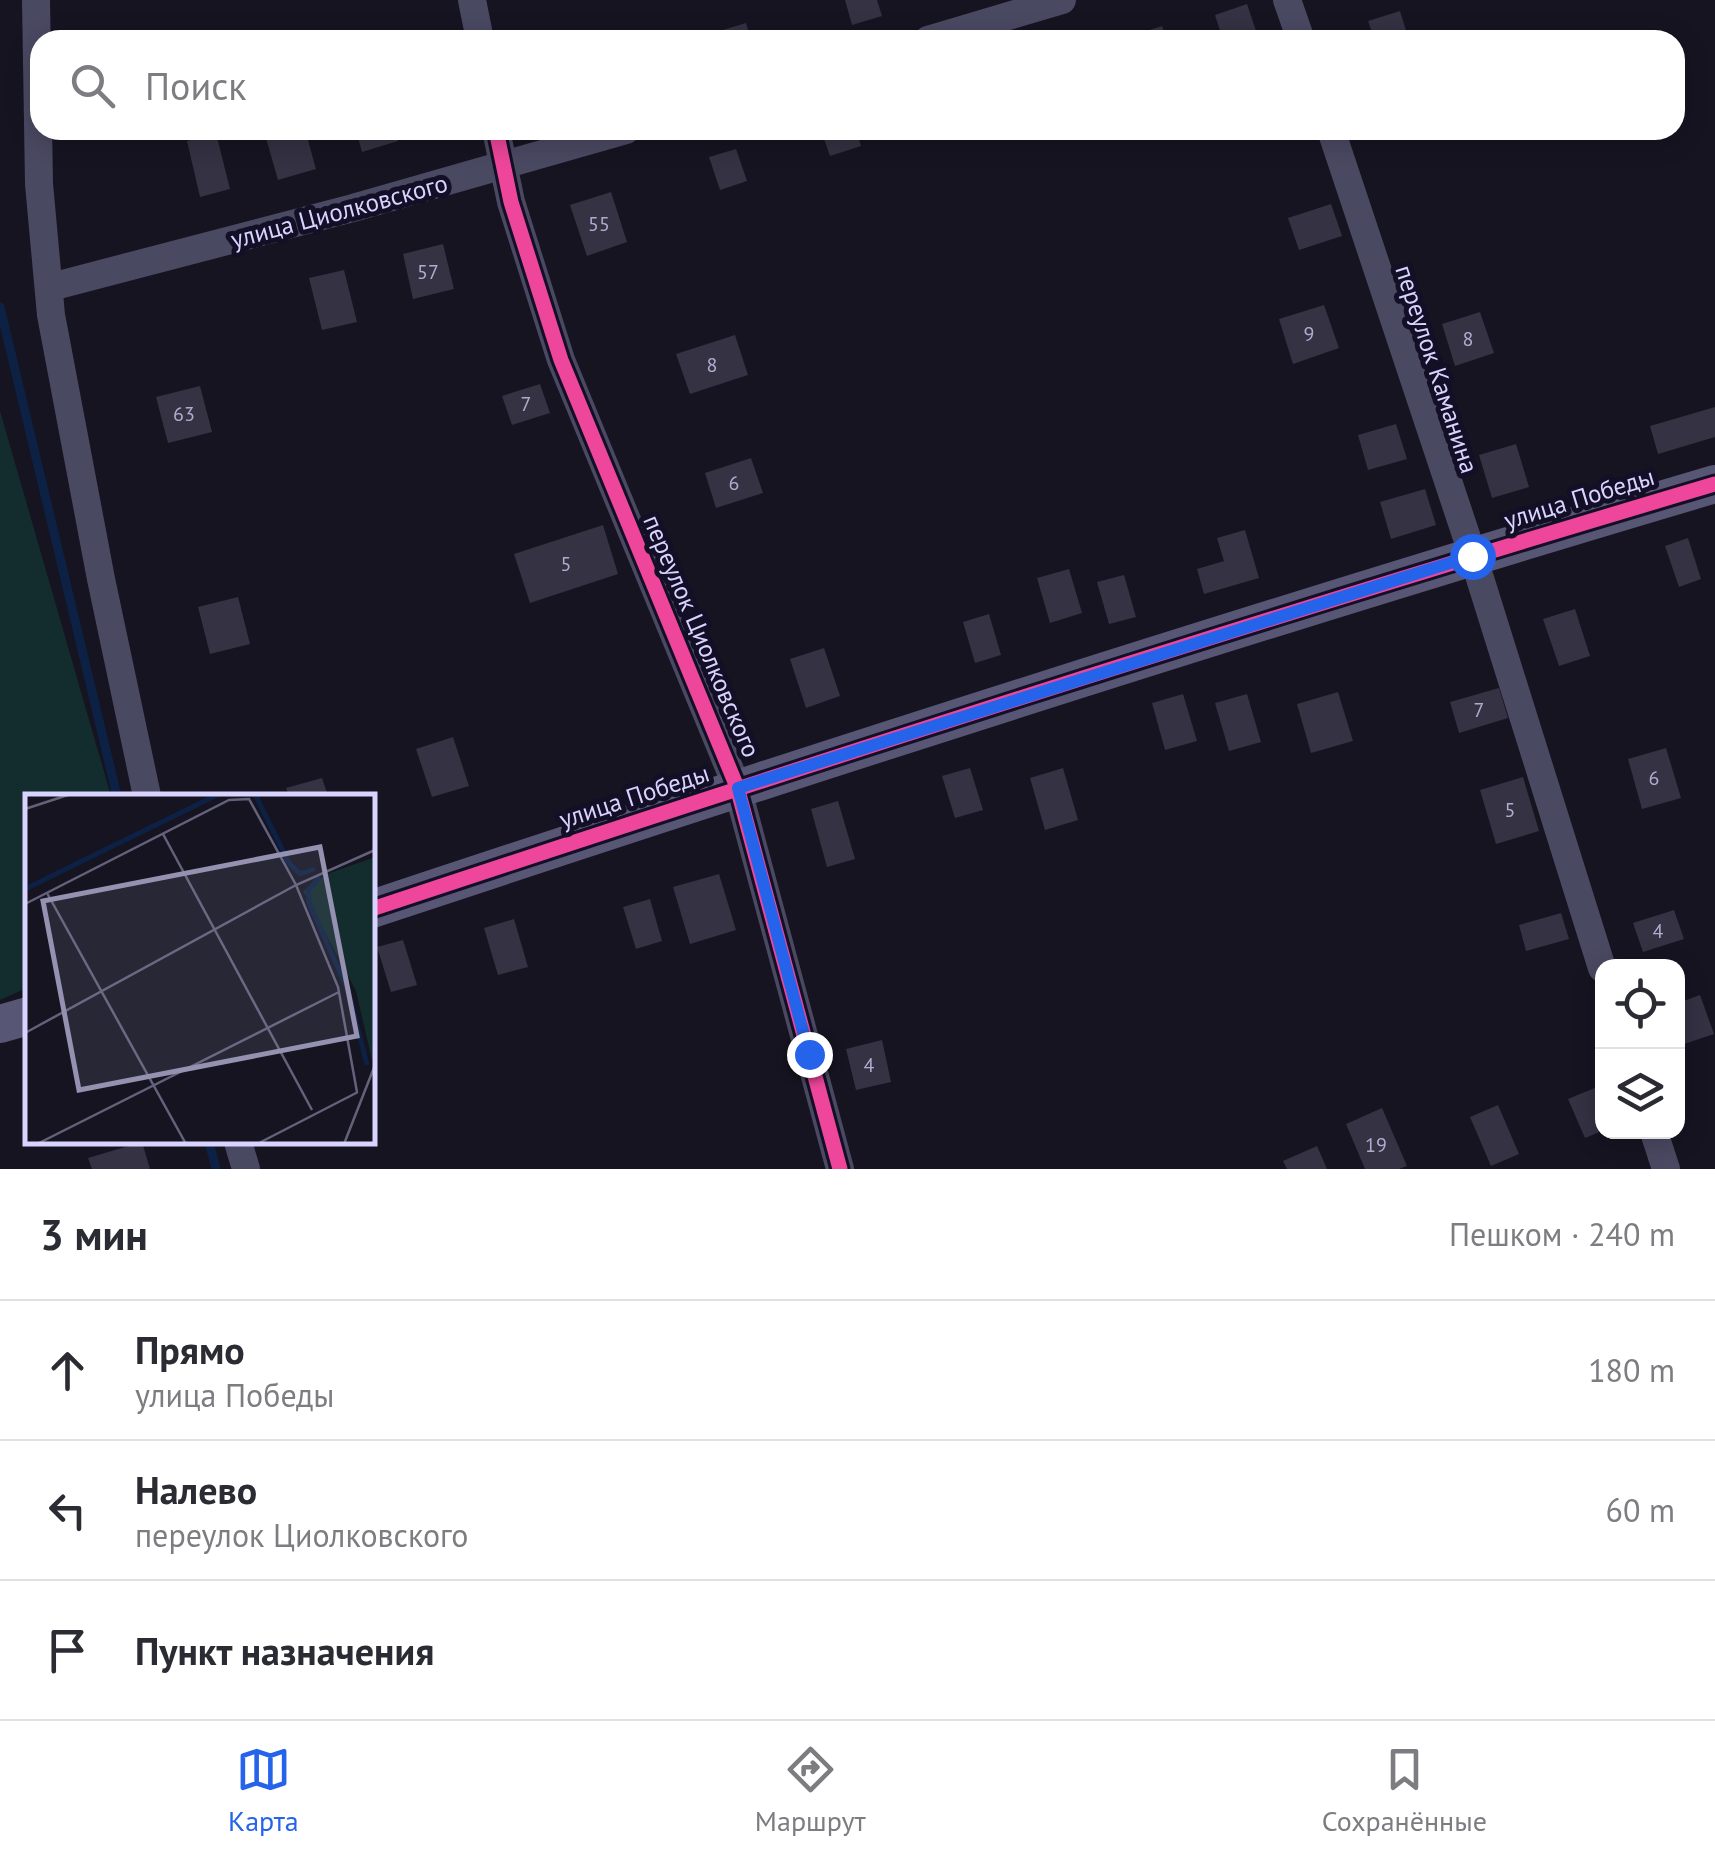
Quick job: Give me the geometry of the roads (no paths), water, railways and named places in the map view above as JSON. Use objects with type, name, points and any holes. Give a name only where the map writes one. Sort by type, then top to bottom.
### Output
[{"type":"street","points":[[36,0],[36,30]]},
{"type":"street","points":[[472,0],[478,30]]},
{"type":"street","points":[[962,30],[1062,0]]},
{"type":"street","points":[[1287,0],[1298,30]]},
{"type":"street","points":[[38,140],[54,334],[148,794]]},
{"type":"street","name":"переулок Циолковского","points":[[498,140],[560,360],[738,788],[840,1169]]},
{"type":"street","name":"улица Циолковского","points":[[51,287],[593,140]]},
{"type":"street","name":"переулок Каманина","points":[[1334,140],[1472,556],[1599,959]]},
{"type":"street","name":"улица Победы","points":[[375,908],[738,788],[1472,556],[1715,484]]},
{"type":"street","points":[[0,1024],[25,1017]]},
{"type":"street","points":[[1656,1139],[1666,1169]]},
{"type":"street","points":[[239,1144],[246,1169]]},
{"type":"waterway","points":[[0,307],[117,794]]},
{"type":"waterway","points":[[210,1144],[216,1169]]}]
